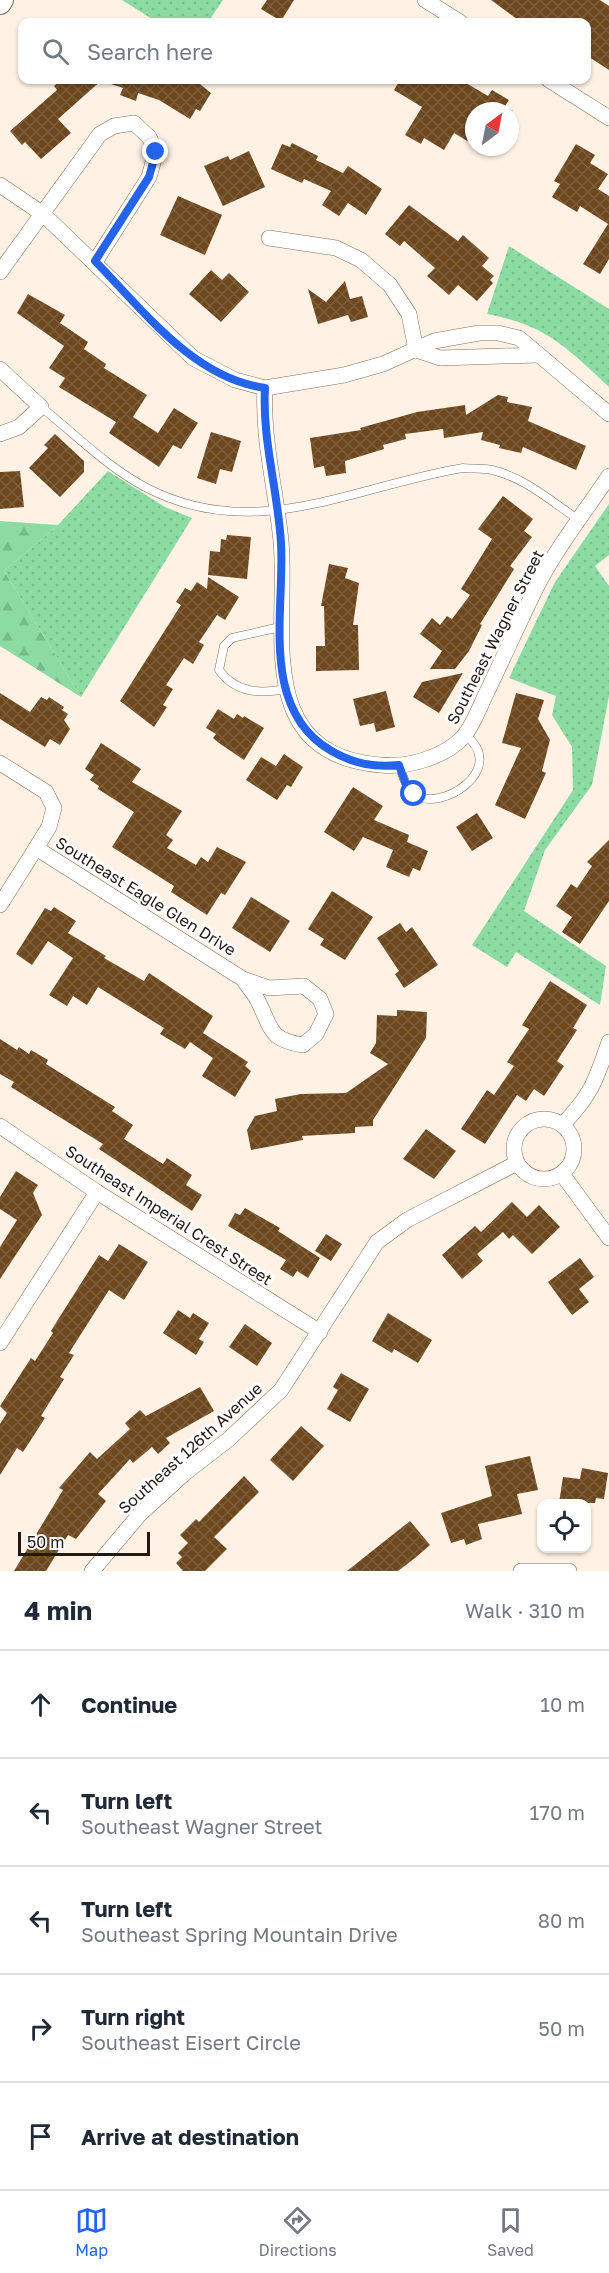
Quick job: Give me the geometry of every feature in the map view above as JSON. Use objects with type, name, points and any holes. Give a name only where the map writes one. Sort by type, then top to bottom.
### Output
[{"type":"street","points":[[425,0],[454,18]]},
{"type":"street","points":[[555,84],[609,118]]},
{"type":"street","points":[[0,272],[100,134],[114,126],[134,123],[148,137],[156,152],[149,177],[95,261]]},
{"type":"street","points":[[0,185],[43,214],[95,261],[193,358],[235,380],[265,388],[344,375],[442,340],[479,333],[498,333],[519,338],[609,414]]},
{"type":"street","points":[[269,238],[336,248],[361,260],[390,285],[410,314],[416,350]]},
{"type":"street","points":[[416,350],[440,358],[538,356]]},
{"type":"street","points":[[0,369],[41,407],[19,427],[0,434]]},
{"type":"street","name":"Southeast Wagner Street","points":[[265,388],[264,412],[281,543],[280,649],[289,702],[306,731],[320,744],[357,764],[399,765],[421,761],[437,754],[465,735],[537,587],[609,476]]},
{"type":"street","name":"Southeast Eagle Glen Drive","points":[[0,763],[46,792],[54,808],[49,827],[36,848],[243,979],[269,988],[304,986],[320,999],[326,1014],[316,1034],[303,1045],[284,1042],[271,1031],[258,1002],[243,979]]},
{"type":"street","points":[[0,905],[36,848]]},
{"type":"street","points":[[562,1125],[583,1104],[595,1083],[609,1042]]},
{"type":"street","points":[[544,1119],[562,1125],[574,1148],[572,1164],[562,1174],[551,1180],[531,1175],[517,1163],[513,1154],[517,1135],[528,1124],[544,1119]]},
{"type":"street","name":"Southeast Imperial Crest Street","points":[[0,1126],[97,1192],[320,1332]]},
{"type":"street","name":"Southeast 126th Avenue","points":[[92,1571],[140,1514],[185,1473],[229,1439],[281,1390],[377,1242],[407,1220],[517,1163]]},
{"type":"street","points":[[562,1174],[609,1238]]},
{"type":"street","points":[[0,1344],[97,1192]]},
{"type":"street","points":[[522,1571],[569,1571]]},
{"type":"lane","points":[[41,407],[116,468],[145,487],[173,500],[215,511],[277,512],[463,468],[491,470],[508,476],[530,487],[579,520]]},
{"type":"lane","points":[[280,627],[232,638],[224,646],[219,670],[228,682],[243,689],[267,693],[286,689]]},
{"type":"lane","points":[[399,765],[409,789],[422,798],[437,797],[458,789],[472,781],[479,770],[479,756],[473,741],[465,735]]},
{"type":"green space","points":[[122,0],[223,0],[211,18],[151,18]]},
{"type":"green space","points":[[509,246],[609,309],[609,387],[554,340],[525,325],[487,314]]},
{"type":"green space","points":[[108,471],[165,507],[192,518],[81,697],[4,571],[58,525]]},
{"type":"green space","points":[[609,504],[609,555],[595,566],[609,586],[609,696],[592,785],[545,850],[524,911],[606,966],[600,1005],[516,952],[507,967],[472,945],[573,790],[572,747],[552,715],[556,696],[509,678],[555,582]]},
{"type":"green space","points":[[0,521],[58,525],[4,571],[81,697],[0,646]]},
{"type":"building","points":[[267,0],[294,0],[283,18],[276,18],[261,9]]},
{"type":"building","points":[[491,0],[600,0],[609,6],[609,70],[591,58],[591,18],[516,18]]},
{"type":"building","points":[[56,84],[97,84],[58,119],[71,133],[41,159],[25,142],[22,145],[10,131],[57,90],[54,86]]},
{"type":"building","points":[[111,84],[200,84],[211,93],[200,111],[196,109],[190,119],[159,100],[138,93],[136,101],[120,95],[123,88]]},
{"type":"building","points":[[398,84],[468,84],[488,96],[492,90],[509,100],[508,102],[465,102],[465,140],[454,133],[444,150],[424,138],[421,144],[405,135],[422,107],[394,90]]},
{"type":"building","points":[[292,143],[318,156],[316,160],[343,173],[348,166],[382,189],[366,215],[348,203],[339,216],[322,205],[331,191],[304,179],[302,183],[271,169],[282,144],[290,147]]},
{"type":"building","points":[[576,144],[595,155],[590,163],[608,174],[598,189],[609,196],[609,259],[600,274],[583,264],[608,224],[580,206],[577,212],[552,197],[560,184],[554,181]]},
{"type":"building","points":[[249,151],[265,187],[223,206],[204,166],[228,156],[230,160]]},
{"type":"building","points":[[178,196],[222,215],[205,255],[160,235]]},
{"type":"building","points":[[409,205],[458,241],[463,235],[489,258],[482,266],[494,276],[490,280],[493,283],[477,301],[458,285],[449,295],[427,276],[435,268],[404,241],[400,246],[385,234]]},
{"type":"building","points":[[211,270],[222,280],[229,273],[249,292],[221,322],[189,294]]},
{"type":"building","points":[[345,281],[350,299],[362,296],[368,317],[351,322],[348,315],[318,324],[308,289],[326,302]]},
{"type":"building","points":[[28,294],[65,315],[60,323],[88,342],[84,349],[106,364],[104,368],[147,395],[133,417],[158,433],[174,408],[198,423],[181,449],[173,445],[159,467],[109,433],[116,422],[59,387],[65,378],[49,368],[64,346],[17,313]]},
{"type":"building","points":[[498,395],[508,397],[507,402],[532,407],[528,421],[586,446],[576,470],[523,447],[521,453],[499,448],[500,445],[481,440],[483,432],[444,438],[443,429],[405,434],[406,439],[383,445],[384,449],[345,461],[346,473],[326,476],[324,466],[314,468],[310,438],[361,430],[360,428],[417,412],[465,405],[466,415]]},
{"type":"building","points":[[211,432],[241,441],[232,472],[220,469],[216,484],[197,478]]},
{"type":"building","points":[[55,434],[84,461],[84,472],[60,497],[29,468],[48,448],[44,445]]},
{"type":"building","points":[[20,471],[24,507],[0,509],[0,472]]},
{"type":"building","points":[[503,496],[533,519],[524,531],[532,537],[510,566],[514,569],[480,624],[482,625],[469,651],[455,669],[430,669],[442,651],[420,634],[432,618],[440,625],[447,616],[452,619],[470,595],[461,589],[492,539],[478,529]]},
{"type":"building","points":[[227,535],[251,537],[247,579],[208,575],[210,551],[220,552],[221,539],[226,540]]},
{"type":"building","points":[[329,564],[348,568],[345,578],[359,583],[353,625],[358,625],[359,670],[316,671],[316,646],[325,646],[324,606],[321,606]]},
{"type":"building","points":[[208,577],[239,597],[225,620],[217,615],[199,642],[204,645],[193,664],[184,658],[166,685],[173,689],[163,705],[167,707],[154,727],[120,701],[181,605],[176,602],[185,588],[191,591],[197,582],[207,589]]},
{"type":"building","points":[[463,673],[439,713],[413,697],[422,682]]},
{"type":"building","points":[[386,691],[395,727],[376,732],[374,723],[360,726],[353,699]]},
{"type":"building","points":[[0,693],[30,712],[41,697],[47,700],[49,697],[64,707],[62,710],[68,714],[64,720],[70,729],[60,745],[50,739],[45,747],[0,719]]},
{"type":"building","points":[[516,693],[544,700],[538,719],[550,740],[542,771],[546,773],[525,819],[495,805],[521,748],[502,743]]},
{"type":"building","points":[[218,709],[234,719],[237,714],[243,718],[244,716],[264,728],[244,760],[213,738],[216,734],[206,728]]},
{"type":"building","points":[[101,743],[141,769],[132,782],[182,811],[166,835],[173,840],[167,848],[196,865],[201,857],[208,862],[217,847],[246,862],[225,895],[221,893],[207,915],[171,892],[174,886],[112,847],[134,812],[98,789],[99,786],[90,780],[94,775],[85,769]]},
{"type":"building","points":[[284,754],[303,767],[291,787],[287,785],[277,800],[246,780],[261,757],[276,766]]},
{"type":"building","points":[[353,787],[383,806],[374,820],[409,835],[407,842],[428,851],[420,871],[413,868],[409,877],[386,867],[393,850],[363,837],[354,851],[324,832]]},
{"type":"building","points":[[477,813],[493,838],[472,851],[456,827]]},
{"type":"building","points":[[609,840],[609,901],[580,944],[562,932],[572,917],[556,906],[571,884],[577,888],[592,866],[587,862]]},
{"type":"building","points":[[332,891],[373,917],[345,960],[320,945],[324,939],[308,929]]},
{"type":"building","points":[[251,897],[290,921],[270,952],[232,928]]},
{"type":"building","points":[[54,907],[76,921],[68,933],[106,956],[104,958],[144,981],[149,973],[213,1016],[203,1033],[248,1062],[245,1066],[251,1071],[235,1097],[202,1076],[213,1058],[190,1042],[185,1049],[160,1034],[164,1028],[98,987],[87,1005],[73,996],[67,1006],[49,995],[73,958],[48,941],[32,965],[16,954],[45,908],[51,911]]},
{"type":"building","points":[[400,923],[406,932],[412,927],[438,965],[404,988],[395,974],[399,971],[377,938]]},
{"type":"building","points":[[550,981],[587,1005],[573,1028],[577,1030],[557,1061],[564,1066],[544,1096],[534,1089],[526,1101],[517,1095],[485,1144],[461,1129],[487,1090],[494,1095],[514,1066],[507,1062],[529,1029],[522,1025]]},
{"type":"building","points":[[397,1010],[427,1012],[426,1038],[373,1120],[373,1126],[355,1127],[355,1133],[302,1136],[303,1140],[251,1150],[247,1130],[255,1116],[277,1111],[275,1099],[301,1094],[346,1093],[388,1064],[370,1053],[376,1043],[377,1015],[397,1016]]},
{"type":"building","points":[[0,1039],[17,1050],[19,1047],[29,1054],[31,1050],[48,1060],[46,1064],[115,1107],[112,1111],[133,1125],[124,1139],[163,1164],[167,1158],[192,1175],[186,1185],[202,1195],[192,1211],[99,1149],[103,1144],[11,1087],[14,1082],[0,1074]]},
{"type":"building","points":[[426,1129],[456,1151],[434,1179],[403,1159]]},
{"type":"building","points":[[16,1171],[38,1185],[33,1193],[42,1215],[0,1279],[0,1247],[17,1220],[0,1209],[0,1197]]},
{"type":"building","points":[[512,1202],[527,1217],[539,1205],[560,1227],[532,1254],[513,1235],[509,1239],[503,1232],[477,1254],[483,1261],[462,1279],[442,1255],[475,1226],[481,1232]]},
{"type":"building","points":[[245,1208],[280,1228],[278,1231],[320,1258],[308,1278],[297,1271],[293,1277],[280,1269],[286,1260],[228,1226],[235,1213],[240,1215]]},
{"type":"building","points":[[326,1234],[342,1244],[331,1261],[315,1251]]},
{"type":"building","points":[[119,1244],[148,1262],[124,1300],[109,1290],[69,1353],[74,1355],[60,1377],[64,1379],[41,1416],[45,1418],[23,1452],[17,1448],[0,1475],[0,1424],[7,1413],[0,1406],[31,1358],[35,1361],[53,1333],[51,1331],[99,1255],[108,1261]]},
{"type":"building","points":[[580,1258],[594,1277],[579,1289],[589,1302],[572,1315],[548,1282]]},
{"type":"building","points":[[178,1310],[190,1318],[193,1313],[209,1323],[199,1339],[204,1342],[196,1355],[163,1333]]},
{"type":"building","points":[[388,1313],[432,1340],[418,1363],[394,1349],[392,1353],[372,1341]]},
{"type":"building","points":[[245,1324],[272,1343],[257,1366],[229,1347]]},
{"type":"building","points":[[341,1373],[369,1389],[350,1422],[327,1409],[338,1390],[333,1387]]},
{"type":"building","points":[[200,1387],[214,1411],[166,1438],[170,1443],[158,1454],[152,1447],[133,1463],[130,1459],[98,1494],[106,1501],[76,1539],[68,1535],[46,1571],[14,1571],[63,1490],[59,1488],[90,1452],[97,1459],[130,1429],[125,1423],[140,1410],[146,1416]]},
{"type":"building","points":[[301,1426],[324,1446],[293,1481],[270,1460]]},
{"type":"building","points":[[530,1456],[538,1490],[517,1494],[522,1514],[478,1524],[482,1539],[466,1545],[464,1539],[451,1543],[441,1513],[492,1496],[485,1466]]},
{"type":"building","points":[[582,1468],[608,1473],[604,1499],[596,1498],[595,1503],[591,1503],[591,1499],[560,1499],[563,1477],[580,1479]]},
{"type":"building","points":[[244,1476],[259,1492],[214,1537],[227,1549],[205,1571],[183,1571],[176,1563],[182,1557],[178,1553],[188,1543],[180,1535],[196,1519],[199,1522]]},
{"type":"building","points":[[410,1521],[430,1545],[415,1558],[398,1571],[347,1571]]},
{"type":"route","points":[[156,152],[149,177],[95,261],[193,358],[235,380],[253,387],[265,388],[264,412],[281,543],[280,649],[289,702],[306,731],[320,744],[357,764],[399,765],[405,782],[414,794]]}]
